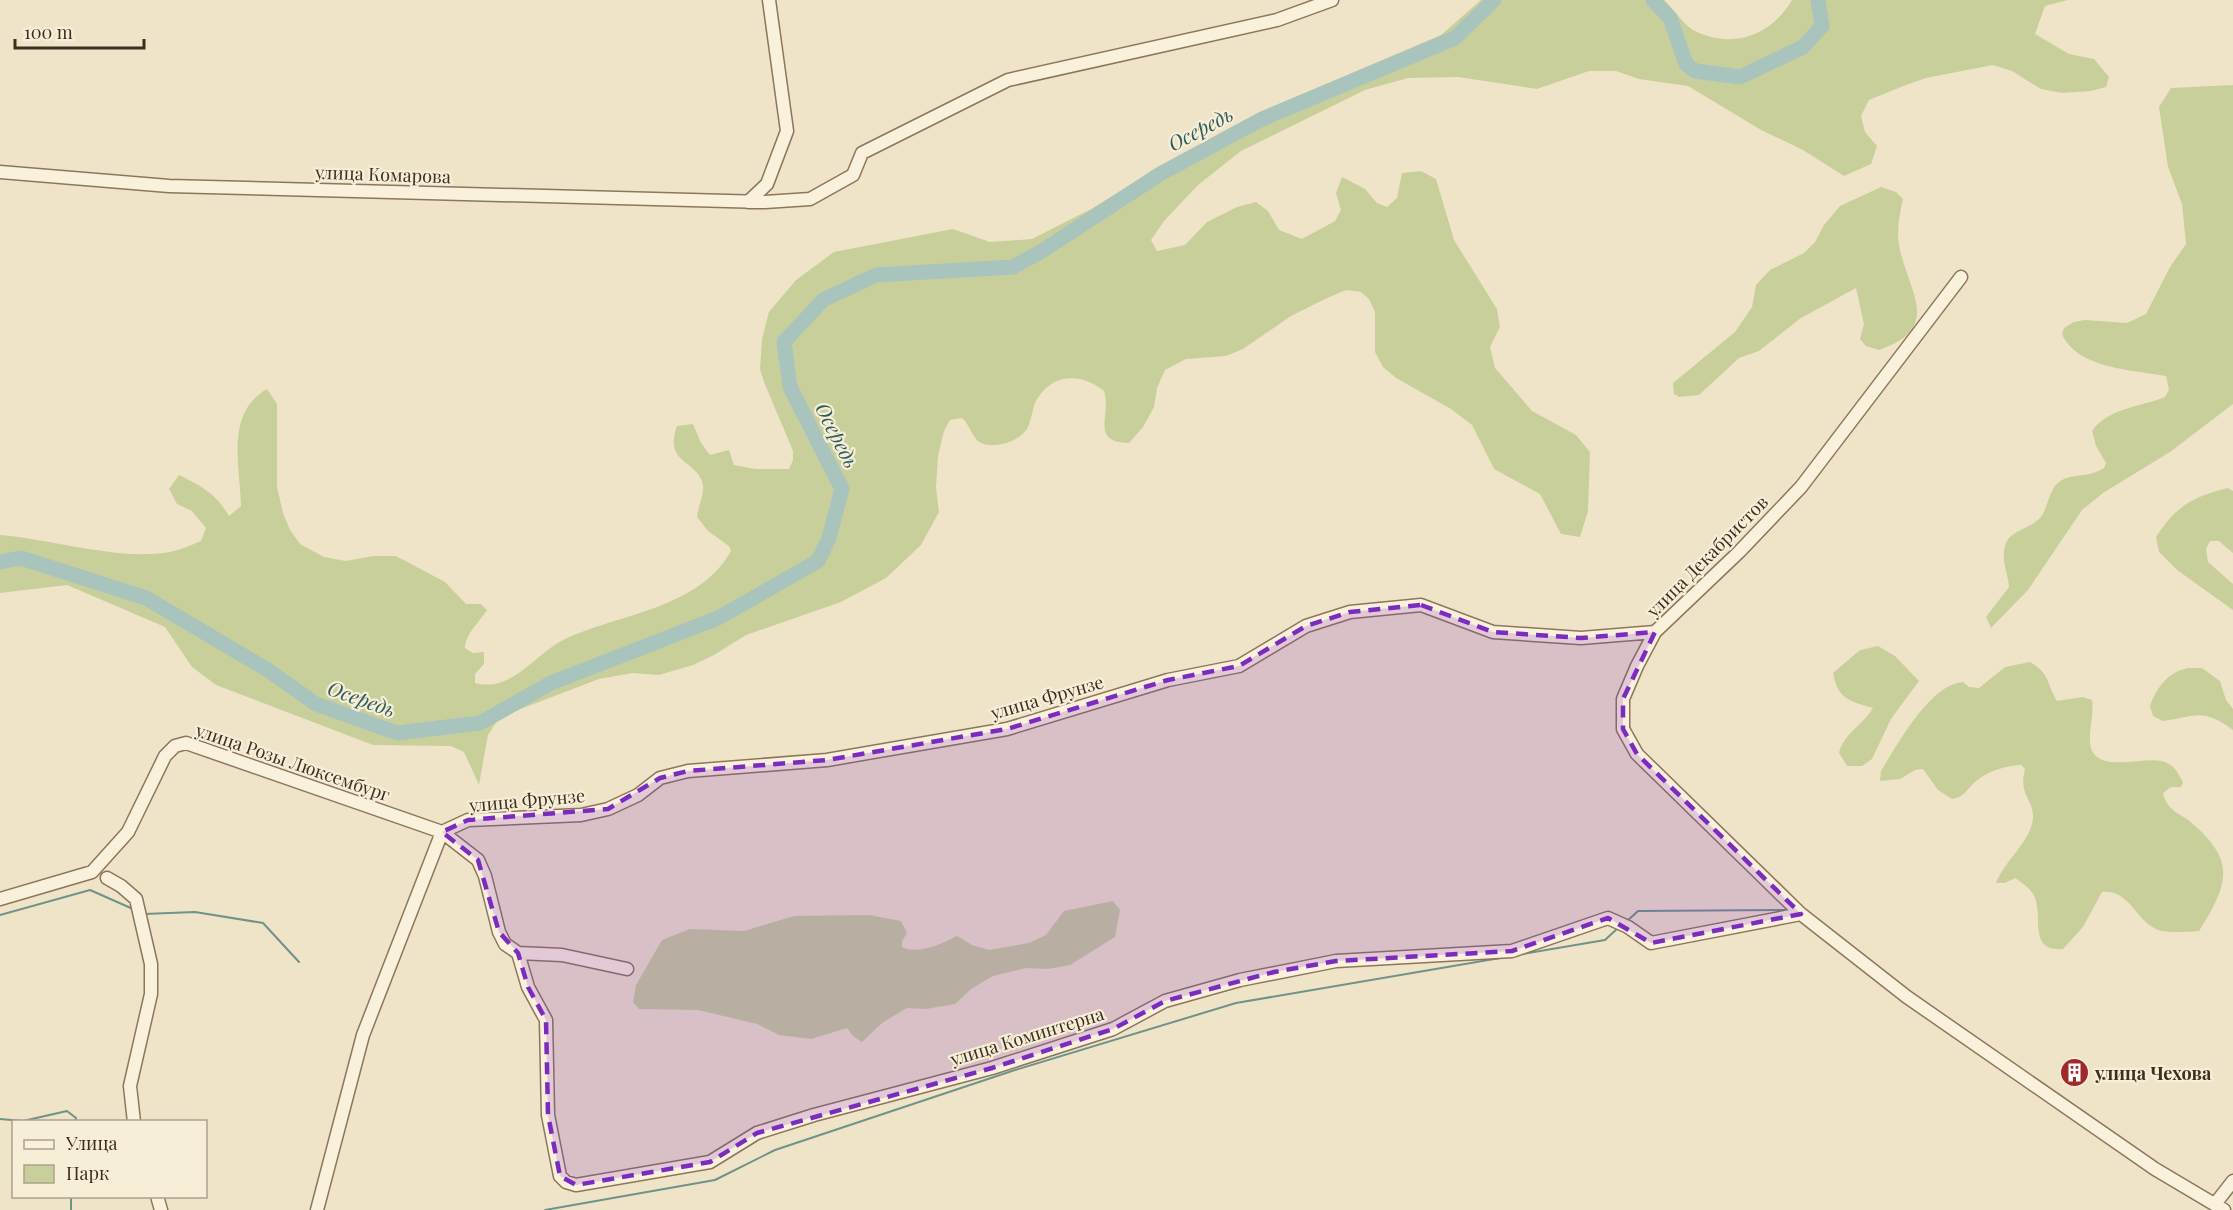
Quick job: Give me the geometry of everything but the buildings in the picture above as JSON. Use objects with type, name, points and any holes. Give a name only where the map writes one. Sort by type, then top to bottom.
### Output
[{"type":"street","points":[[748,202],[767,184],[787,131],[769,0]]},
{"type":"street","name":"улица Комарова","points":[[0,172],[169,186],[748,202],[810,199],[854,175],[862,153],[1008,80],[1277,20],[1332,0]]},
{"type":"street","name":"улица Декабристов","points":[[1801,914],[1636,754],[1623,729],[1623,699],[1655,632],[1739,552],[1802,487],[1961,278]]},
{"type":"street","name":"улица Фрунзе","points":[[442,832],[468,820],[581,815],[608,809],[638,795],[660,778],[687,771],[827,760],[1007,729],[1168,680],[1239,666],[1306,626],[1350,612],[1421,604],[1493,632],[1581,638],[1655,632]]},
{"type":"street","name":"улица Розы Люксембург","points":[[0,899],[92,872],[128,832],[165,756],[175,746],[186,743],[442,832],[478,860],[485,876],[499,932],[506,944],[518,953]]},
{"type":"street","points":[[317,1210],[363,1035],[442,832]]},
{"type":"street","points":[[107,878],[130,892],[136,899],[151,964],[151,994],[130,1086],[134,1120]]},
{"type":"street","points":[[1801,914],[1936,1017],[2155,1169],[2220,1207],[2233,1181]]},
{"type":"street","name":"улица Коминтерна","points":[[518,953],[528,987],[546,1020],[548,1115],[560,1176],[566,1182],[576,1185],[710,1162],[757,1133],[814,1115],[992,1068],[1113,1029],[1165,1001],[1240,980],[1336,961],[1512,951],[1608,918],[1652,943],[1801,914]]},
{"type":"street","points":[[518,953],[562,955],[627,969]]},
{"type":"highlighted area","points":[[1421,605],[1493,632],[1581,638],[1655,632],[1623,699],[1623,729],[1637,754],[1801,914],[1651,943],[1608,918],[1512,951],[1336,961],[1274,972],[1165,1001],[1113,1029],[992,1068],[757,1133],[710,1162],[576,1185],[560,1176],[548,1115],[546,1020],[528,987],[518,953],[499,932],[478,860],[442,832],[468,820],[608,809],[660,778],[688,771],[827,760],[1007,729],[1168,680],[1239,666],[1306,626],[1350,612]]},
{"type":"green space","points":[[1481,0],[1664,0],[1693,30],[1722,39],[1736,39],[1762,31],[1773,23],[1792,0],[2068,0],[2045,6],[2035,34],[2069,54],[2094,59],[2109,77],[2106,87],[2091,91],[2062,93],[2041,89],[2012,71],[1993,65],[1926,78],[1906,85],[1869,100],[1861,116],[1865,132],[1877,146],[1871,164],[1844,176],[1803,150],[1761,130],[1688,86],[1639,79],[1616,71],[1589,71],[1537,89],[1458,77],[1408,78],[1365,90],[1241,151],[1198,185],[1164,221],[1151,240],[1157,251],[1185,245],[1207,222],[1237,207],[1256,202],[1268,211],[1279,230],[1302,239],[1335,221],[1341,210],[1336,193],[1342,177],[1365,189],[1377,203],[1387,207],[1397,198],[1402,173],[1421,171],[1436,179],[1454,240],[1497,309],[1500,327],[1490,347],[1495,368],[1532,411],[1576,435],[1590,452],[1588,511],[1580,537],[1561,534],[1540,494],[1494,469],[1472,425],[1451,409],[1396,378],[1383,367],[1375,352],[1375,312],[1369,299],[1361,292],[1346,290],[1291,316],[1243,349],[1226,356],[1186,359],[1165,370],[1157,388],[1154,407],[1143,427],[1129,443],[1117,442],[1109,438],[1106,433],[1104,391],[1095,385],[1076,379],[1057,381],[1041,393],[1035,403],[1027,429],[1018,438],[1006,443],[987,445],[981,443],[962,418],[950,420],[944,431],[938,456],[936,488],[939,512],[921,545],[886,578],[841,602],[746,635],[693,665],[659,675],[633,673],[599,679],[518,710],[497,721],[488,735],[479,785],[464,752],[451,746],[373,745],[216,685],[192,667],[165,627],[67,585],[0,593],[0,535],[129,554],[170,552],[201,541],[206,528],[192,511],[177,504],[169,489],[179,475],[208,491],[229,516],[241,506],[238,458],[240,426],[245,412],[254,399],[267,389],[277,404],[277,487],[283,513],[290,530],[300,544],[324,557],[346,561],[373,556],[396,556],[445,582],[466,604],[481,604],[487,610],[470,633],[465,648],[473,653],[484,652],[484,664],[475,674],[475,683],[489,685],[501,682],[523,670],[565,639],[678,598],[699,586],[717,570],[731,551],[729,546],[708,531],[697,517],[703,485],[698,474],[681,459],[674,447],[677,426],[693,424],[701,443],[710,455],[729,450],[734,465],[755,469],[789,469],[793,460],[793,451],[760,369],[762,339],[769,312],[796,280],[834,252],[953,229],[990,242],[1032,239],[1091,209],[1171,160],[1258,113],[1441,35]]},
{"type":"green space","points":[[2233,85],[2233,404],[2170,452],[2103,493],[2082,510],[2028,590],[1991,628],[1986,617],[2009,587],[2004,557],[2007,541],[2015,533],[2040,518],[2052,491],[2059,482],[2069,477],[2093,473],[2104,468],[2106,463],[2096,446],[2092,431],[2099,423],[2125,409],[2165,397],[2169,390],[2166,376],[2108,366],[2093,361],[2069,346],[2062,334],[2064,328],[2074,322],[2085,320],[2127,323],[2146,314],[2170,267],[2186,244],[2182,204],[2168,167],[2159,107],[2171,88]]},
{"type":"green space","points":[[1881,187],[1896,192],[1903,199],[1898,237],[1917,308],[1916,320],[1910,331],[1898,341],[1879,350],[1866,346],[1860,339],[1864,324],[1856,288],[1801,318],[1759,351],[1739,358],[1699,395],[1679,397],[1674,394],[1673,383],[1735,332],[1752,307],[1756,285],[1770,270],[1804,253],[1815,242],[1824,225],[1840,206]]},
{"type":"green space","points":[[2228,488],[2233,491],[2233,553],[2219,541],[2210,541],[2206,549],[2208,562],[2233,584],[2233,610],[2177,570],[2159,552],[2156,537],[2163,526],[2186,504],[2204,495]]},
{"type":"green space","points":[[1878,646],[1895,656],[1919,681],[1891,719],[1872,759],[1862,766],[1847,766],[1839,753],[1841,746],[1873,708],[1846,698],[1838,689],[1833,673],[1860,650]]},
{"type":"green space","points":[[2030,662],[2041,670],[2057,701],[2083,697],[2092,700],[2090,743],[2094,753],[2101,759],[2110,762],[2156,760],[2165,762],[2178,773],[2183,782],[2181,787],[2171,787],[2163,793],[2166,802],[2213,845],[2220,857],[2223,869],[2218,896],[2199,931],[2158,930],[2143,920],[2119,895],[2102,892],[2083,927],[2063,949],[2052,948],[2044,944],[2040,938],[2036,902],[2029,889],[2015,878],[2005,883],[1996,883],[2023,843],[2033,818],[2023,785],[2025,769],[2021,765],[1991,772],[1975,782],[1963,795],[1952,799],[1938,790],[1923,769],[1915,770],[1900,779],[1880,781],[1881,771],[1905,732],[1927,704],[1939,693],[1951,685],[1963,682],[1969,687],[1979,688],[2005,667]]},
{"type":"green space","points":[[2188,668],[2202,668],[2220,681],[2226,700],[2233,709],[2233,730],[2206,716],[2199,715],[2163,721],[2153,716],[2150,706],[2164,681]]},
{"type":"green space","points":[[1113,901],[1120,910],[1115,937],[1070,965],[1048,969],[1026,968],[993,976],[971,989],[955,1004],[926,1009],[907,1008],[882,1023],[862,1042],[847,1028],[811,1039],[779,1035],[757,1024],[698,1010],[639,1009],[633,1002],[636,985],[662,940],[690,929],[744,931],[794,916],[869,915],[901,921],[907,933],[902,941],[902,947],[908,949],[930,948],[957,936],[972,945],[989,950],[1029,943],[1046,935],[1064,911]]},
{"type":"waterway","name":"Осередь","points":[[0,562],[21,558],[146,598],[268,670],[316,704],[397,733],[480,723],[551,683],[718,618],[818,561],[829,538],[842,489],[790,387],[784,342],[823,300],[876,275],[1013,267],[1042,251],[1160,174],[1262,119],[1455,38],[1494,0]]},
{"type":"waterway","name":"Осередь","points":[[1653,0],[1670,18],[1686,64],[1695,71],[1740,77],[1803,47],[1822,26],[1818,0]]},
{"type":"waterway","points":[[0,915],[90,890],[133,909]]},
{"type":"waterway","points":[[1626,922],[1638,911],[1787,910]]},
{"type":"waterway","points":[[144,914],[195,912],[263,923],[299,962]]},
{"type":"waterway","points":[[1517,955],[1605,940],[1619,927]]},
{"type":"waterway","points":[[545,1210],[715,1180],[775,1150],[1015,1070],[1236,1003],[1506,957]]},
{"type":"waterway","points":[[27,1120],[67,1111],[76,1120]]},
{"type":"waterway","points":[[0,1119],[12,1120]]},
{"type":"waterway","points":[[71,1198],[71,1210]]},
{"type":"place","name":"улица Чехова","points":[[2074,1073]]}]
